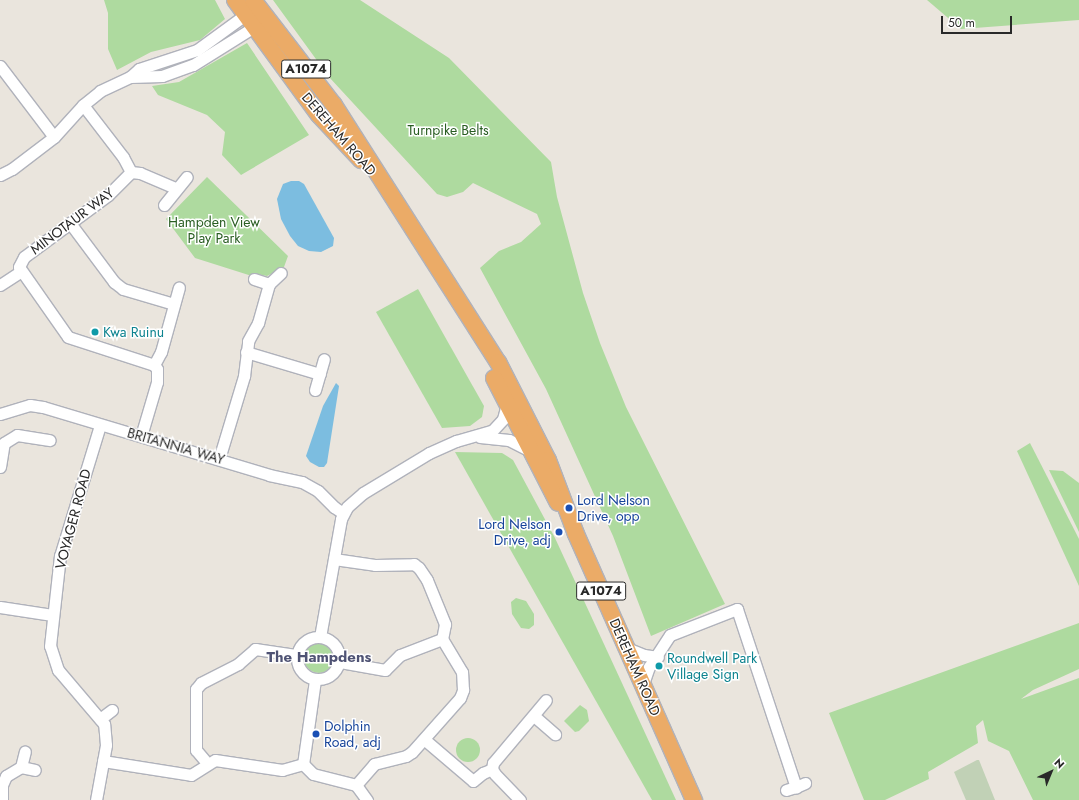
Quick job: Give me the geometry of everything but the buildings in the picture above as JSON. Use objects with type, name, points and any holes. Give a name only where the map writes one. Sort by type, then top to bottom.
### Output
[{"type":"highway","name":"DEREHAM ROAD","points":[[235,0],[319,115],[388,189]]},
{"type":"highway","name":"DEREHAM ROAD","points":[[258,6],[334,105],[426,246],[469,320],[498,362],[540,442],[555,475],[576,534],[644,684],[694,800]]},
{"type":"highway","points":[[249,21],[258,6]]},
{"type":"highway","name":"DEREHAM ROAD","points":[[469,320],[529,450],[576,534]]},
{"type":"street","points":[[0,174],[12,169],[54,137],[83,105],[100,91],[130,77],[162,76],[193,65],[249,21]]},
{"type":"street","points":[[0,66],[54,137]]},
{"type":"street","points":[[83,105],[123,157],[131,172],[140,173],[176,188]]},
{"type":"street","name":"MINOTAUR WAY","points":[[20,272],[19,267],[24,257],[108,196],[131,172]]},
{"type":"street","points":[[164,205],[176,188],[187,177]]},
{"type":"street","points":[[70,224],[114,282],[123,289],[174,304]]},
{"type":"street","points":[[0,285],[20,272],[68,337],[154,365],[157,369],[157,382],[141,436]]},
{"type":"street","points":[[219,459],[244,376],[248,341],[258,323],[269,284],[281,273]]},
{"type":"street","points":[[254,279],[269,284]]},
{"type":"street","points":[[154,365],[161,352],[179,287]]},
{"type":"street","points":[[246,352],[320,374]]},
{"type":"street","points":[[315,390],[324,359]]},
{"type":"street","points":[[320,637],[343,513],[363,493],[394,472],[456,441],[477,436],[500,424],[507,404]]},
{"type":"street","name":"BRITANNIA WAY","points":[[0,414],[30,405],[302,482],[318,491],[334,507],[343,513]]},
{"type":"street","name":"VOYAGER ROAD","points":[[96,800],[107,737],[104,724],[58,670],[50,646],[52,615],[60,556],[100,425]]},
{"type":"street","points":[[0,467],[4,443],[17,435],[50,440]]},
{"type":"street","points":[[477,436],[509,440],[529,450]]},
{"type":"street","points":[[334,559],[375,565],[407,562],[420,568],[445,624],[442,639],[462,672],[464,690],[425,740],[406,756],[374,764],[356,785]]},
{"type":"street","points":[[0,607],[52,615]]},
{"type":"street","points":[[644,684],[649,667],[658,657],[670,635],[737,609],[795,787]]},
{"type":"street","points":[[320,637],[331,641],[338,650],[339,662],[335,672],[326,678],[315,680],[305,676],[298,667],[296,655],[300,645],[309,638],[320,637]]},
{"type":"street","points":[[339,662],[385,670],[400,655],[442,639]]},
{"type":"street","points":[[627,648],[644,655],[658,657]]},
{"type":"street","points":[[207,763],[196,750],[196,689],[201,682],[238,664],[255,649],[296,655]]},
{"type":"street","points":[[303,764],[315,680]]},
{"type":"street","points":[[492,769],[493,763],[546,700]]},
{"type":"street","points":[[100,720],[112,710]]},
{"type":"street","points":[[534,716],[555,734]]},
{"type":"street","points":[[425,740],[473,781],[483,772],[492,769]]},
{"type":"street","points":[[21,767],[25,751]]},
{"type":"street","points":[[103,761],[191,775],[197,773],[207,763],[223,760],[282,770],[303,764]]},
{"type":"street","points":[[303,764],[313,774],[356,785],[367,800]]},
{"type":"street","points":[[1,798],[6,776],[21,767],[35,770]]},
{"type":"street","points":[[492,769],[520,800]]},
{"type":"green space","points":[[104,0],[215,0],[225,19],[200,40],[151,52],[117,70],[108,49],[108,13]]},
{"type":"green space","name":"Turnpike Belts","points":[[273,0],[360,0],[449,58],[551,162],[557,197],[583,293],[600,343],[626,407],[725,604],[651,636],[613,536],[546,389],[480,268],[499,251],[521,242],[541,224],[537,214],[473,183],[463,192],[447,197],[437,194],[329,77]]},
{"type":"green space","points":[[927,0],[1079,0],[1079,20],[961,29]]},
{"type":"green space","points":[[239,30],[240,32],[224,44],[165,73],[164,67],[206,51]]},
{"type":"green space","points":[[247,43],[309,135],[241,175],[222,155],[225,132],[207,115],[158,95],[152,86],[179,82]]},
{"type":"green space","name":"Hampden View Play Park","points":[[207,177],[288,256],[284,267],[267,276],[257,274],[255,277],[195,258],[166,219]]},
{"type":"green space","points":[[418,289],[484,406],[482,417],[470,426],[442,428],[376,312]]},
{"type":"green space","points":[[1030,443],[1079,539],[1079,586],[1017,451]]},
{"type":"green space","points":[[455,452],[502,453],[513,460],[555,538],[676,800],[652,800]]},
{"type":"green space","points":[[1049,470],[1063,471],[1079,483],[1079,532]]},
{"type":"green space","points":[[516,598],[526,601],[534,614],[534,625],[529,629],[521,628],[512,614],[511,602]]},
{"type":"green space","points":[[1079,623],[1079,669],[1033,690],[1021,699],[1079,678],[1079,800],[1033,800],[1009,751],[988,741],[983,720],[976,726],[978,743],[928,772],[929,779],[885,800],[864,800],[829,713]]},
{"type":"green space","points":[[319,643],[330,647],[334,658],[330,669],[319,673],[308,669],[304,658],[308,647]]},
{"type":"green space","points":[[580,705],[587,710],[589,721],[579,731],[575,732],[564,721]]},
{"type":"green space","points":[[468,738],[473,739],[479,745],[479,755],[473,761],[468,762],[463,761],[457,755],[456,750],[457,745],[463,739]]},
{"type":"green space","points":[[979,760],[995,800],[966,800],[954,772]]},
{"type":"water","points":[[291,181],[299,181],[304,184],[334,238],[333,246],[321,252],[309,251],[298,246],[290,236],[281,219],[277,199],[283,184]]},
{"type":"water","points":[[336,383],[339,386],[327,463],[324,467],[319,467],[310,462],[306,456],[323,406]]},
{"type":"place","name":"Kwa Ruinu","points":[[95,332]]},
{"type":"place","name":"Lord Nelson Drive, opp","points":[[569,508]]},
{"type":"place","name":"Lord Nelson Drive, adj","points":[[559,532]]},
{"type":"place","name":"Roundwell Park Village Sign","points":[[659,666]]},
{"type":"place","name":"Dolphin Road, adj","points":[[316,734]]},
{"type":"district","name":"The Hampdens","points":[[319,658]]}]
